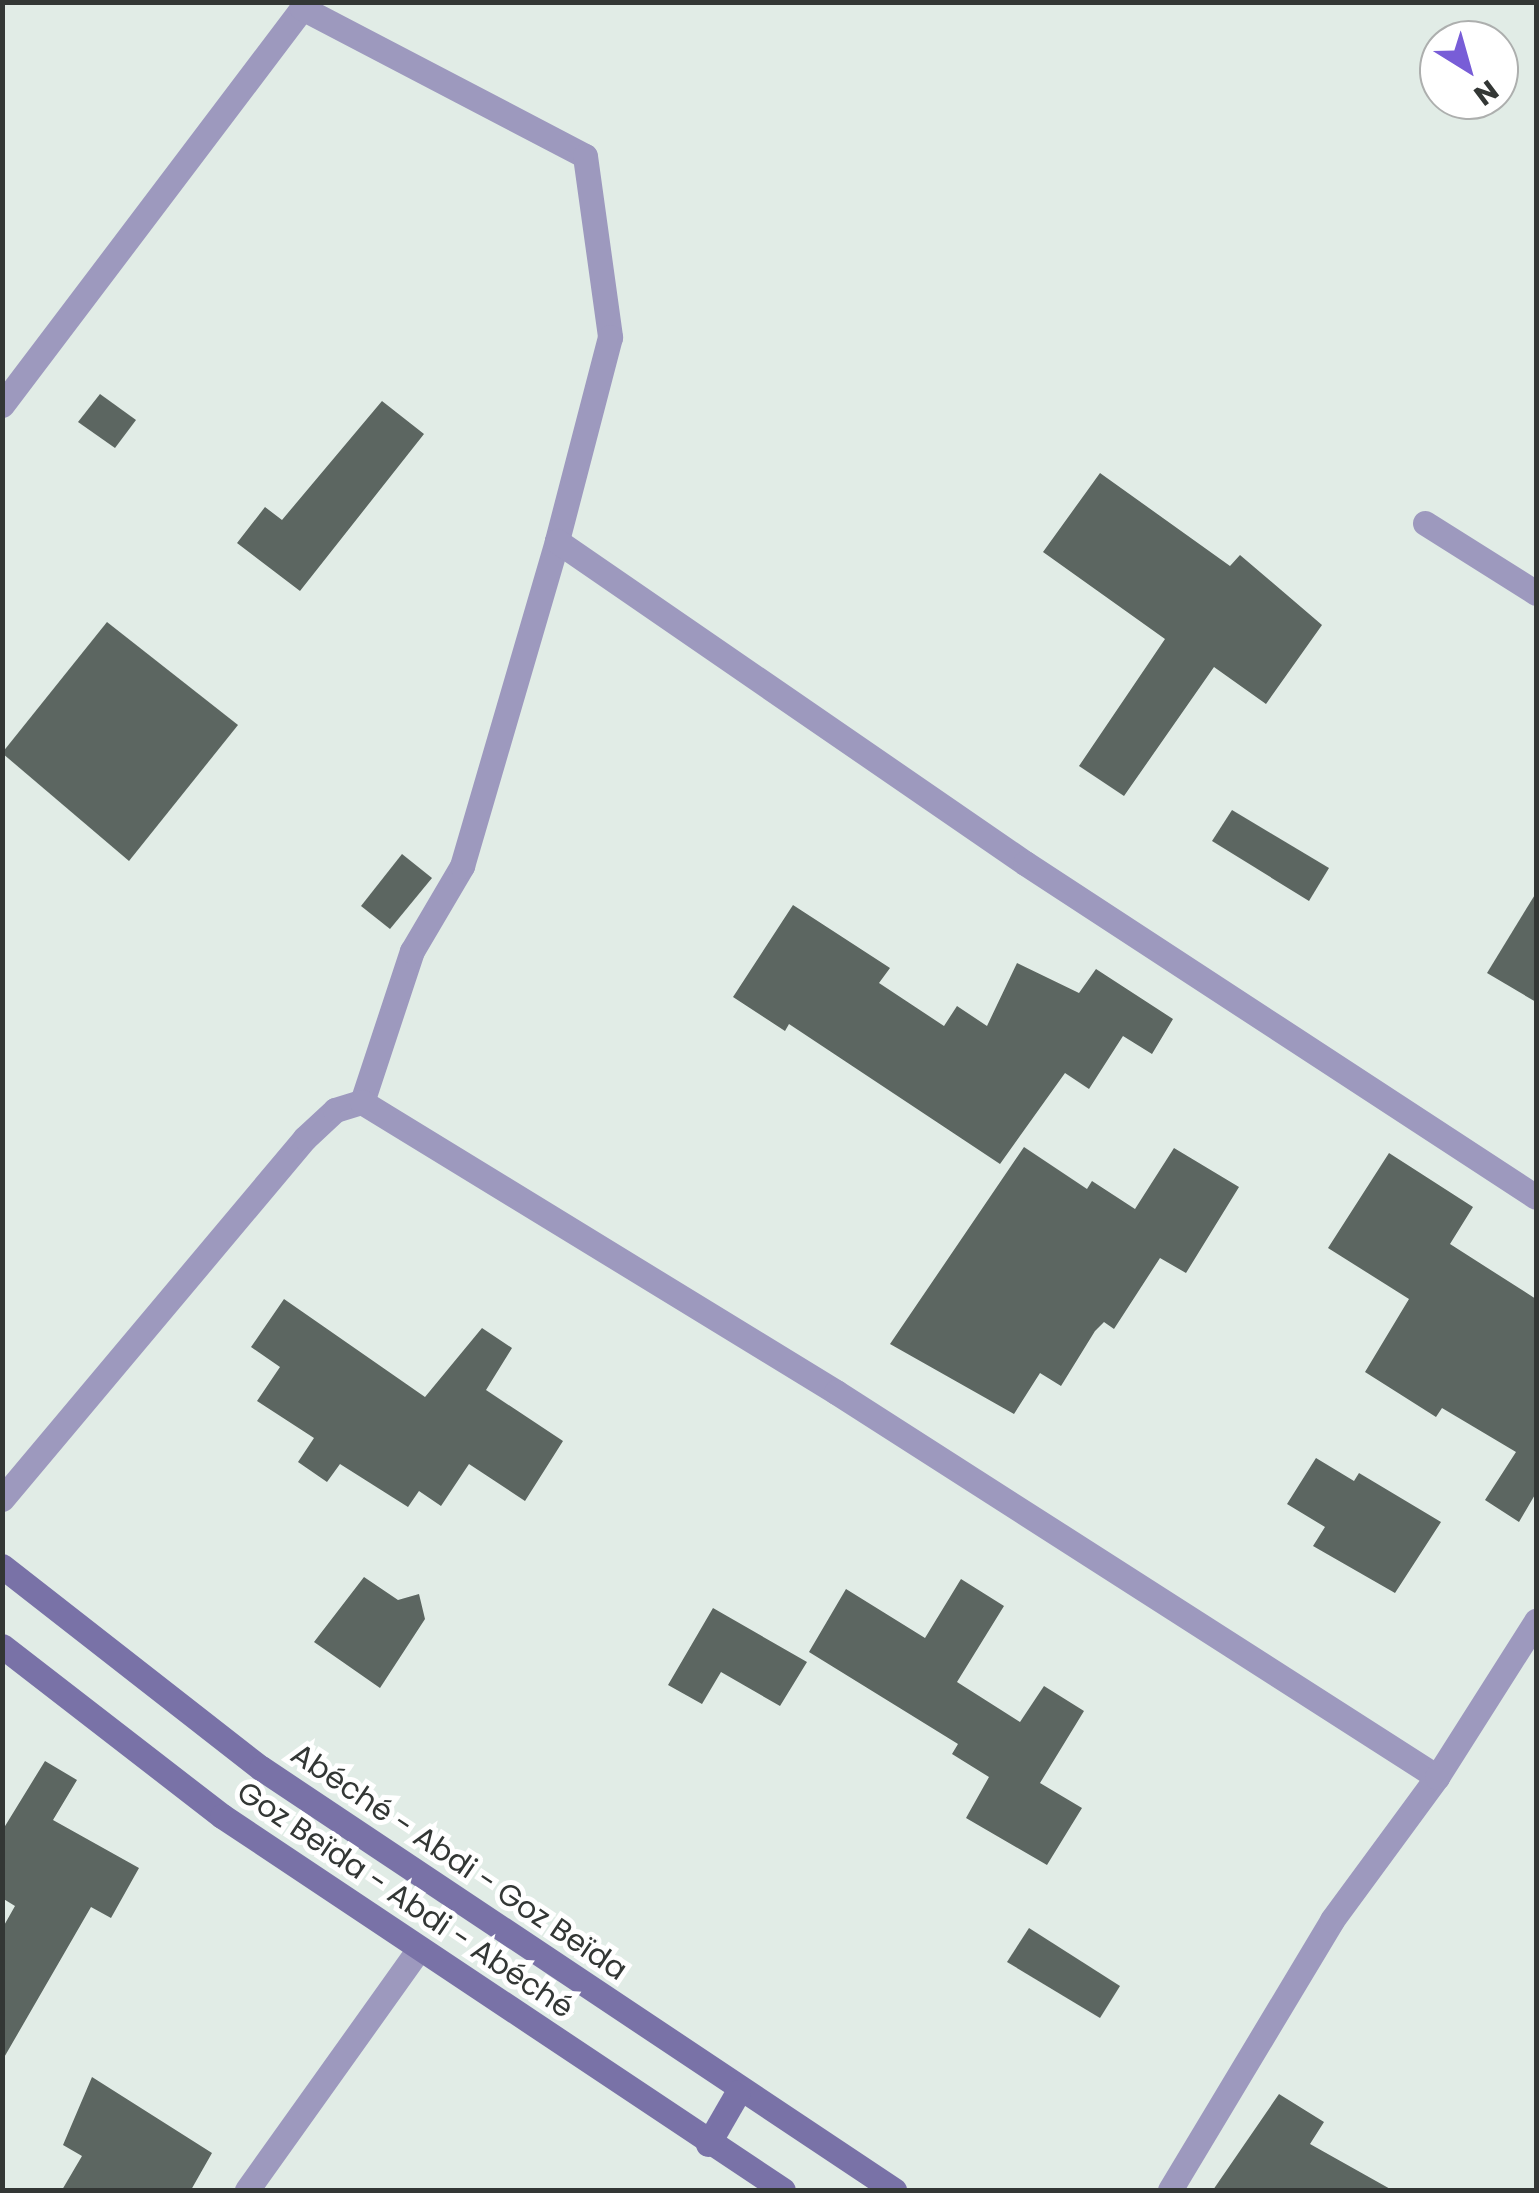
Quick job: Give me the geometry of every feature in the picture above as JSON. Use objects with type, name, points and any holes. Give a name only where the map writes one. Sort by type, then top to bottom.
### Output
[{"type":"main road","name":"Abéché - Abdi - Goz Beïda","points":[[2,1566],[262,1768],[738,2092],[894,2190]]},
{"type":"main road","name":"Goz Beïda - Abdi - Abéché","points":[[2,1646],[222,1816],[708,2144],[783,2190]]},
{"type":"main road","points":[[708,2144],[738,2092]]},
{"type":"street","points":[[2,404],[302,8],[585,156],[610,337],[462,866],[412,951],[362,1102]]},
{"type":"street","points":[[1425,524],[1536,593]]},
{"type":"street","points":[[556,541],[1025,864],[1536,1197]]},
{"type":"street","points":[[2,1499],[304,1138],[335,1110],[362,1102],[836,1392],[1437,1776]]},
{"type":"street","points":[[1170,2190],[1332,1920],[1437,1776],[1536,1621]]},
{"type":"street","points":[[246,2190],[418,1949]]},
{"type":"building","points":[[100,394],[136,420],[115,448],[78,422]]},
{"type":"building","points":[[382,401],[424,434],[300,591],[237,543],[265,507],[282,520]]},
{"type":"building","points":[[1100,473],[1230,566],[1240,555],[1322,625],[1266,704],[1214,667],[1124,796],[1079,766],[1165,639],[1043,552]]},
{"type":"building","points":[[107,622],[238,725],[129,861],[2,753]]},
{"type":"building","points":[[1232,810],[1329,868],[1309,901],[1212,841]]},
{"type":"building","points":[[402,854],[432,878],[390,929],[361,906]]},
{"type":"building","points":[[1536,893],[1536,1002],[1487,973]]},
{"type":"building","points":[[793,905],[890,968],[879,983],[944,1026],[957,1006],[987,1026],[1017,963],[1079,993],[1096,969],[1173,1019],[1152,1054],[1123,1036],[1089,1089],[1065,1073],[1000,1164],[789,1024],[785,1031],[733,997]]},
{"type":"building","points":[[1024,1147],[1087,1189],[1092,1181],[1135,1209],[1174,1148],[1239,1187],[1186,1273],[1160,1258],[1114,1329],[1104,1322],[1095,1331],[1061,1386],[1040,1373],[1014,1414],[890,1344]]},
{"type":"building","points":[[1389,1153],[1473,1207],[1450,1244],[1536,1299],[1536,1493],[1519,1522],[1485,1500],[1516,1452],[1442,1408],[1436,1417],[1365,1372],[1409,1299],[1328,1248]]},
{"type":"building","points":[[284,1299],[425,1397],[482,1328],[512,1348],[486,1390],[563,1441],[525,1501],[469,1464],[441,1506],[419,1491],[408,1507],[340,1464],[327,1482],[298,1462],[314,1438],[257,1401],[280,1367],[251,1347]]},
{"type":"building","points":[[1316,1458],[1354,1481],[1359,1473],[1441,1522],[1395,1593],[1313,1546],[1325,1527],[1287,1504]]},
{"type":"building","points":[[364,1577],[398,1600],[419,1594],[425,1619],[380,1688],[314,1642]]},
{"type":"building","points":[[961,1579],[1004,1606],[957,1682],[1020,1722],[1044,1686],[1084,1711],[1040,1783],[1082,1808],[1047,1865],[966,1818],[989,1777],[952,1754],[958,1744],[809,1652],[846,1589],[925,1638]]},
{"type":"building","points":[[713,1608],[807,1662],[780,1706],[721,1672],[702,1704],[668,1685]]},
{"type":"building","points":[[45,1761],[77,1780],[53,1820],[139,1868],[111,1918],[91,1907],[2,2061],[2,1929],[15,1906],[2,1898],[2,1831]]},
{"type":"building","points":[[1029,1928],[1120,1986],[1100,2018],[1007,1962]]},
{"type":"building","points":[[92,2077],[212,2153],[191,2190],[62,2190],[82,2156],[63,2145]]},
{"type":"building","points":[[1279,2094],[1324,2122],[1310,2144],[1392,2190],[1213,2190]]}]
